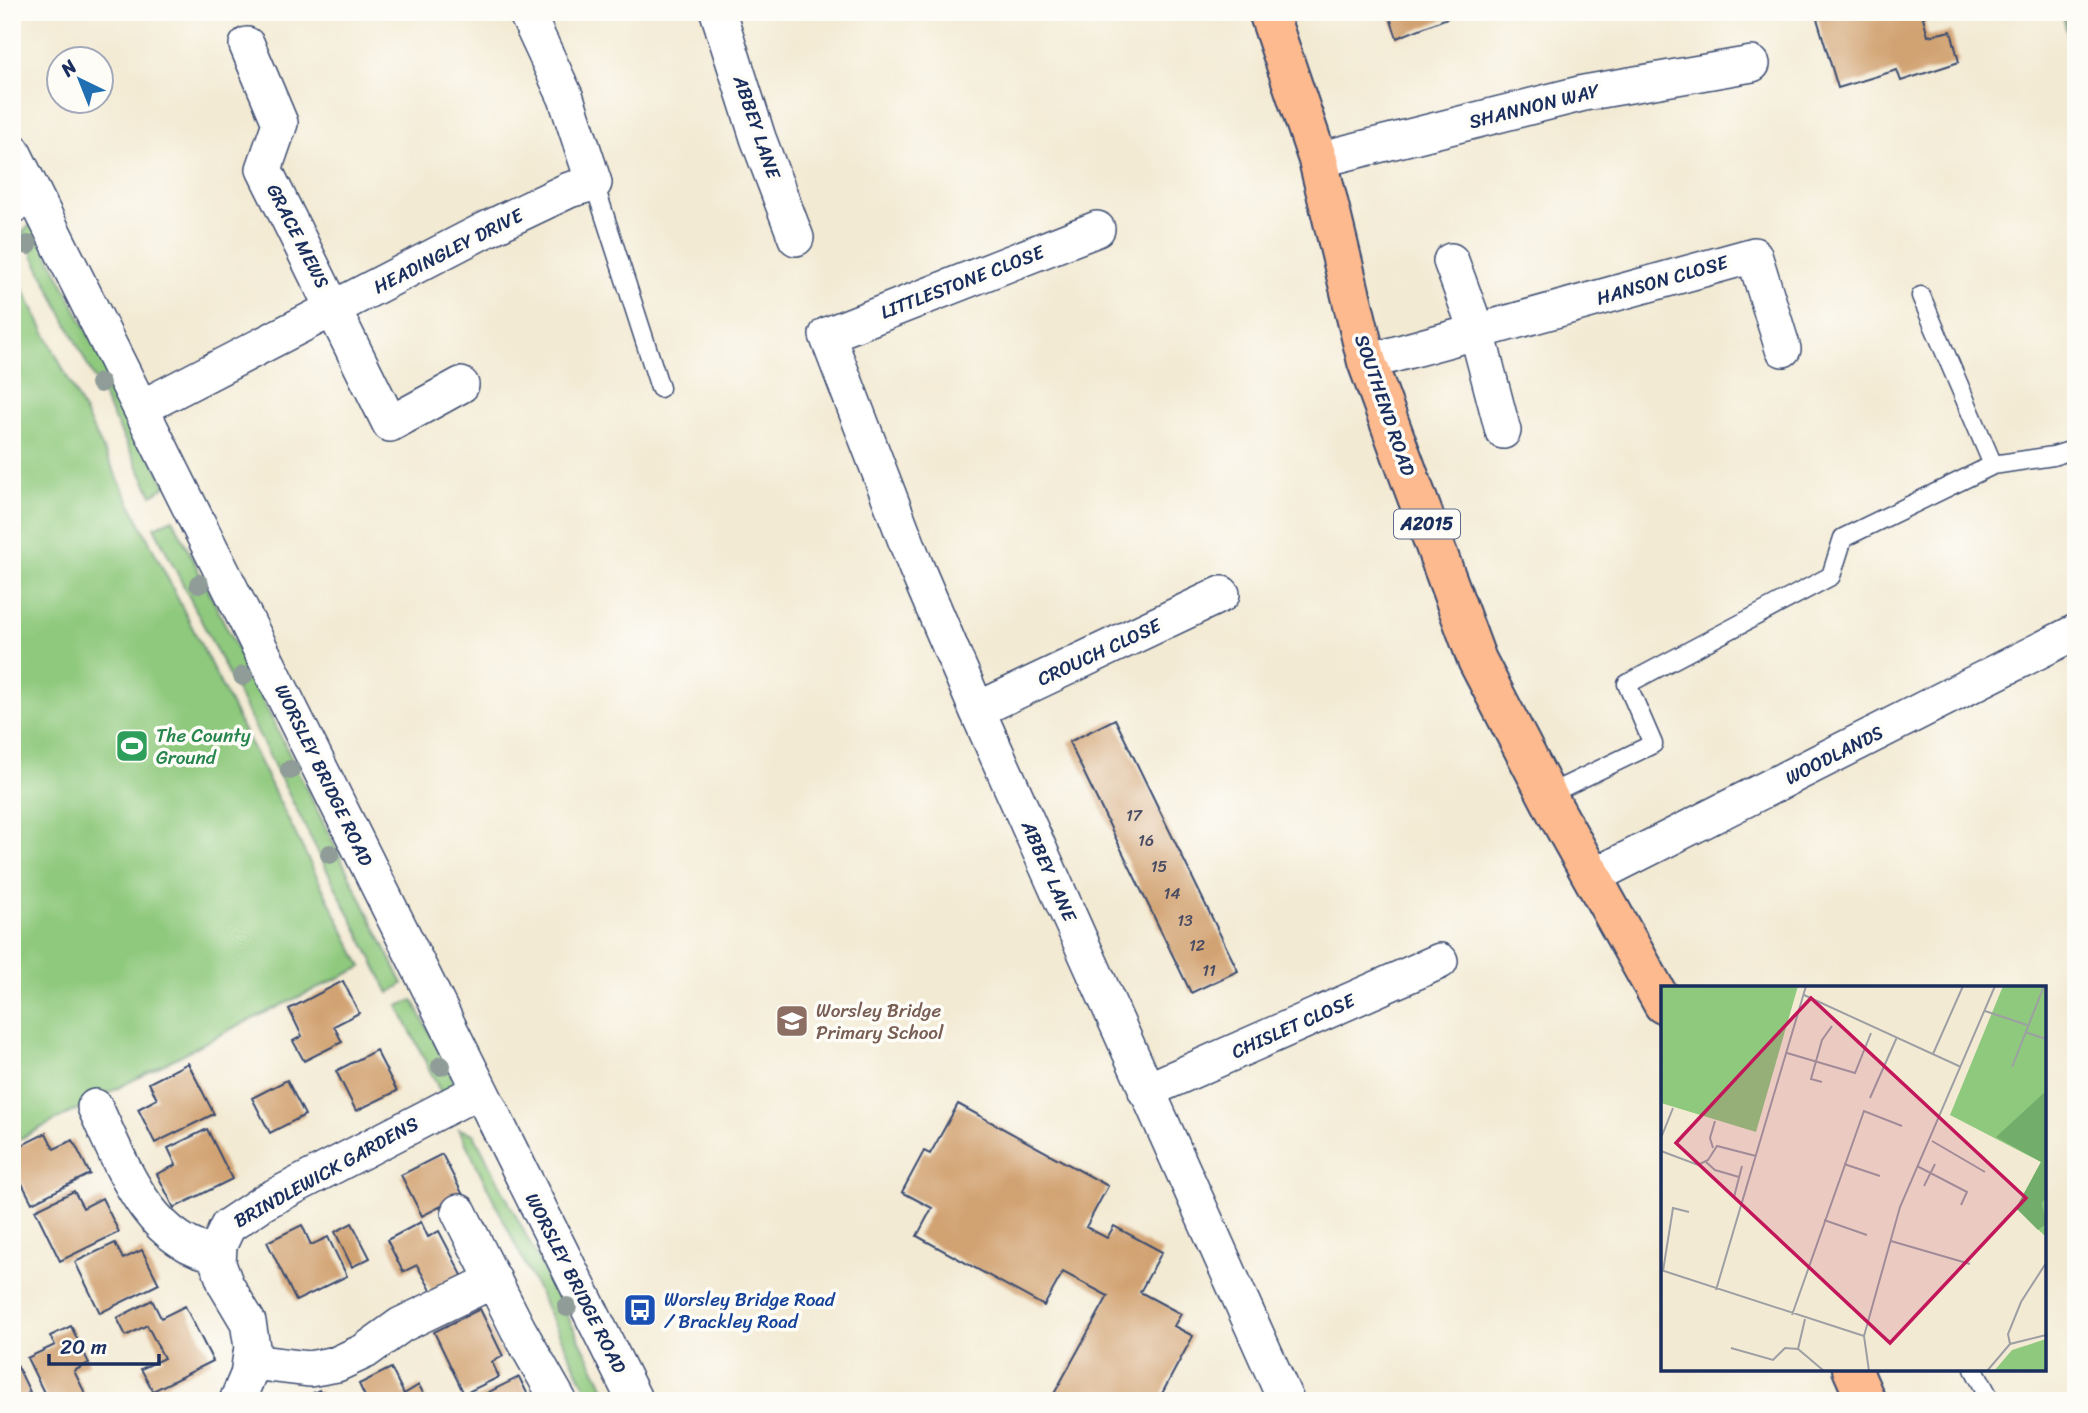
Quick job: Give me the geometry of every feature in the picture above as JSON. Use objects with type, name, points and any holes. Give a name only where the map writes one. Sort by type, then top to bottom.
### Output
[{"type":"main road","name":"SOUTHEND ROAD","points":[[1268,12],[1318,160],[1367,362],[1477,660],[1547,796],[1661,1000]]},
{"type":"main road","points":[[1853,1371],[1866,1401]]},
{"type":"street","points":[[526,12],[566,97],[594,183]]},
{"type":"street","name":"ABBEY LANE","points":[[719,14],[758,138],[796,238]]},
{"type":"street","name":"GRACE MEWS","points":[[247,45],[280,123],[264,169],[390,424],[461,385]]},
{"type":"street","name":"SHANNON WAY","points":[[1318,160],[1584,93],[1752,64]]},
{"type":"street","name":"WORSLEY BRIDGE ROAD","points":[[12,150],[26,210],[141,408],[635,1401]]},
{"type":"street","name":"HEADINGLEY DRIVE","points":[[141,408],[481,232],[569,190],[594,183]]},
{"type":"street","name":"LITTLESTONE CLOSE","points":[[827,335],[1097,229]]},
{"type":"street","name":"HANSON CLOSE","points":[[1367,362],[1754,255],[1783,349]]},
{"type":"street","points":[[1451,261],[1477,332],[1503,431]]},
{"type":"street","name":"ABBEY LANE","points":[[827,335],[916,567],[977,710],[1286,1401]]},
{"type":"street","name":"CROUCH CLOSE","points":[[977,710],[1222,594]]},
{"type":"street","name":"WOODLANDS","points":[[1592,877],[2076,632]]},
{"type":"street","name":"CHISLET CLOSE","points":[[1146,1091],[1440,961]]},
{"type":"street","name":"BRINDLEWICK GARDENS","points":[[217,1254],[222,1235],[238,1217],[480,1090]]},
{"type":"street","points":[[95,1107],[140,1196],[157,1221],[193,1248],[217,1254],[221,1275],[248,1322],[251,1362],[237,1401]]},
{"type":"street","points":[[459,1212],[559,1401]]},
{"type":"street","points":[[251,1362],[309,1369],[337,1364],[365,1351],[401,1325],[494,1279]]},
{"type":"lane","points":[[594,183],[660,388]]},
{"type":"lane","points":[[1921,296],[1993,465]]},
{"type":"lane","points":[[1547,796],[1653,744],[1627,684],[1831,576],[1843,538],[1993,465],[2053,456],[2076,449]]},
{"type":"lane","points":[[1975,1371],[1991,1401]]},
{"type":"green space","points":[[2062,12],[2076,12],[2076,66]]},
{"type":"green space","points":[[32,223],[166,486],[152,495],[22,233]]},
{"type":"green space","name":"The County Ground","points":[[12,267],[362,967],[235,1027],[12,1143]]},
{"type":"green space","points":[[173,519],[403,984],[389,993],[154,527]]},
{"type":"green space","points":[[413,1000],[457,1087],[443,1097],[398,1006]]},
{"type":"green space","points":[[459,1129],[474,1134],[611,1401],[592,1401]]},
{"type":"building","points":[[1388,12],[1454,12],[1455,15],[1397,38]]},
{"type":"building","points":[[1815,12],[1934,12],[1923,17],[1928,36],[1951,31],[1959,62],[1901,81],[1897,70],[1838,88]]},
{"type":"building","points":[[1115,719],[1238,971],[1191,993],[1069,742]]},
{"type":"building","points":[[343,981],[359,1013],[334,1026],[342,1042],[304,1061],[293,1041],[302,1036],[289,1009]]},
{"type":"building","points":[[376,1050],[397,1091],[356,1111],[336,1071]]},
{"type":"building","points":[[188,1063],[214,1114],[155,1143],[138,1109],[157,1099],[149,1083]]},
{"type":"building","points":[[287,1080],[305,1115],[270,1133],[252,1098]]},
{"type":"building","points":[[958,1104],[1108,1186],[1086,1227],[1107,1238],[1114,1226],[1162,1252],[1140,1292],[1181,1314],[1174,1326],[1193,1336],[1158,1401],[1050,1401],[1108,1296],[1063,1272],[1044,1306],[917,1236],[932,1208],[902,1192],[924,1151],[930,1154]]},
{"type":"building","points":[[207,1129],[232,1179],[174,1208],[157,1174],[176,1165],[168,1148]]},
{"type":"building","points":[[46,1133],[54,1149],[73,1140],[90,1174],[32,1203],[12,1164],[12,1150]]},
{"type":"building","points":[[442,1154],[463,1195],[422,1216],[401,1175]]},
{"type":"building","points":[[74,1191],[83,1208],[102,1198],[119,1232],[60,1261],[35,1210]]},
{"type":"building","points":[[421,1222],[428,1237],[439,1231],[463,1277],[432,1292],[417,1265],[403,1272],[387,1240]]},
{"type":"building","points":[[352,1223],[370,1258],[352,1267],[335,1232]]},
{"type":"building","points":[[302,1225],[311,1245],[328,1237],[347,1276],[296,1301],[267,1242]]},
{"type":"building","points":[[115,1243],[123,1259],[142,1250],[159,1284],[100,1313],[75,1262]]},
{"type":"building","points":[[152,1300],[161,1318],[185,1306],[213,1361],[153,1391],[141,1369],[164,1358],[147,1325],[126,1336],[117,1318]]},
{"type":"building","points":[[480,1309],[503,1356],[492,1362],[499,1377],[464,1394],[434,1332]]},
{"type":"building","points":[[71,1326],[89,1363],[74,1371],[87,1397],[80,1401],[48,1401],[27,1358],[55,1345],[50,1336]]},
{"type":"building","points":[[12,1355],[30,1392],[15,1401],[12,1401]]},
{"type":"building","points":[[391,1368],[404,1394],[419,1385],[427,1401],[367,1401],[359,1384]]},
{"type":"building","points":[[519,1377],[531,1401],[471,1401]]},
{"type":"building","points":[[319,1390],[325,1401],[298,1401]]},
{"type":"place","name":"The County Ground","points":[[132,746]]},
{"type":"place","name":"Worsley Bridge Primary School","points":[[792,1021]]},
{"type":"place","name":"Worsley Bridge Road / Brackley Road","points":[[640,1310]]}]
